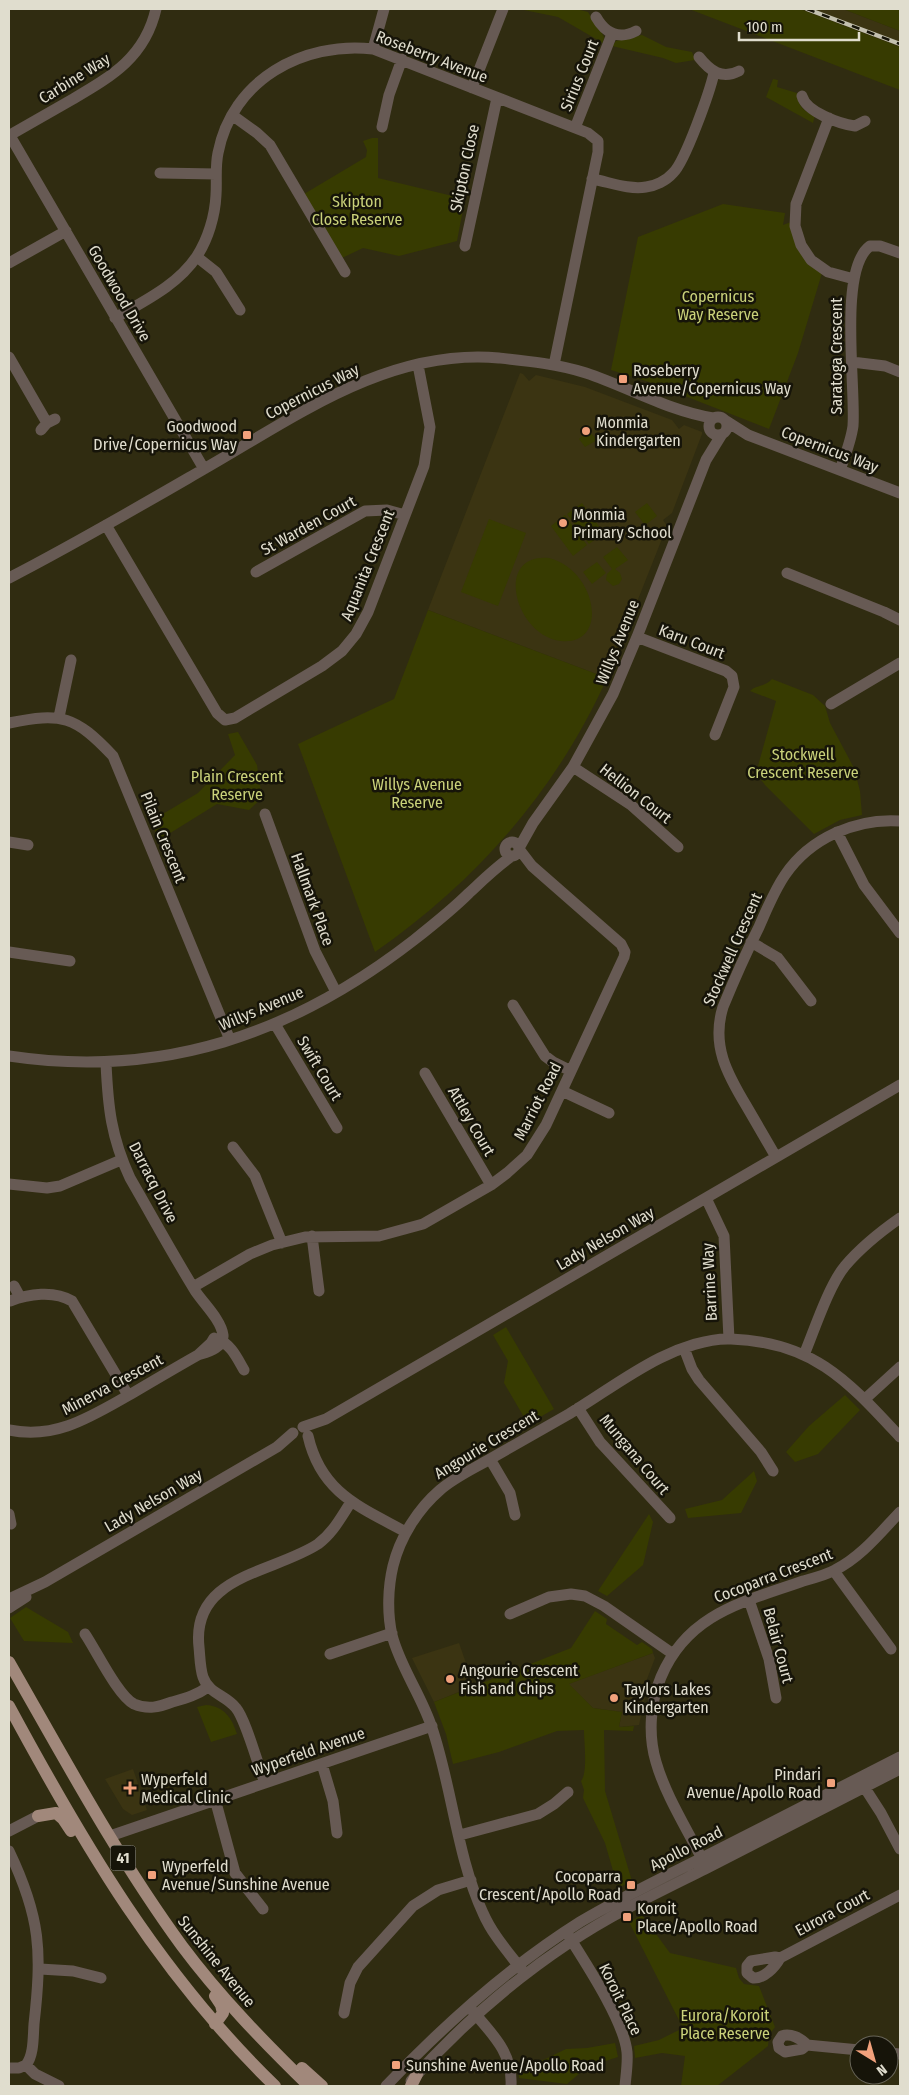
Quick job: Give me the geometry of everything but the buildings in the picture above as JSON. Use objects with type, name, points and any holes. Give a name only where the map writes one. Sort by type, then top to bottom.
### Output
[{"type":"main road","name":"Sunshine Avenue","points":[[9,1662],[110,1836],[158,1911],[211,1983],[260,2037],[309,2086]]},
{"type":"main road","name":"41","points":[[9,1706],[115,1892],[162,1958],[215,2024],[275,2086]]},
{"type":"main road","points":[[38,1816],[50,1806],[56,1791]]},
{"type":"main road","points":[[38,1816],[53,1813],[61,1817],[88,1860],[115,1892]]},
{"type":"main road","points":[[158,1911],[182,1956],[221,2005],[222,2016],[215,2024]]},
{"type":"main road","points":[[260,2037],[298,2064],[322,2086]]},
{"type":"main road","points":[[411,2086],[417,2074]]},
{"type":"street","name":"Carbine Way","points":[[9,134],[117,72],[136,53],[143,42],[156,9]]},
{"type":"street","points":[[372,48],[384,9]]},
{"type":"street","points":[[472,88],[503,9]]},
{"type":"street","name":"Sirius Court","points":[[596,17],[604,28],[612,34],[623,35],[636,31]]},
{"type":"street","name":"Sirius Court","points":[[576,128],[612,34]]},
{"type":"street","name":"Roseberry Avenue","points":[[115,318],[173,282],[197,257],[205,242],[214,213],[218,154],[223,134],[232,116],[258,81],[290,60],[314,52],[338,48],[372,48],[576,128],[592,135],[598,141],[598,152],[554,365]]},
{"type":"street","points":[[699,57],[714,73],[728,75],[739,71]]},
{"type":"street","points":[[382,127],[389,95],[402,59]]},
{"type":"street","points":[[592,179],[636,188],[655,185],[674,173],[684,155],[714,73]]},
{"type":"street","points":[[802,96],[807,107],[829,118],[855,126],[865,121]]},
{"type":"street","name":"Skipton Close","points":[[465,246],[497,98]]},
{"type":"street","points":[[232,116],[263,138],[277,155],[346,272]]},
{"type":"street","points":[[829,118],[796,204],[795,226],[801,245],[811,260],[828,272],[854,279]]},
{"type":"street","name":"Goodwood Drive","points":[[9,134],[204,469]]},
{"type":"street","points":[[159,173],[216,174]]},
{"type":"street","points":[[9,263],[66,231]]},
{"type":"street","name":"Saratoga Crescent","points":[[840,470],[853,428],[851,297],[854,279],[862,254],[870,246],[880,246],[900,253]]},
{"type":"street","points":[[197,257],[216,272],[240,310]]},
{"type":"street","points":[[9,357],[47,424]]},
{"type":"street","name":"Copernicus Way","points":[[9,578],[347,388],[375,377],[418,365],[452,359],[496,358],[554,365],[591,375],[687,412],[711,425]]},
{"type":"street","points":[[852,362],[885,366],[900,372]]},
{"type":"street","name":"Aquanita Crescent","points":[[106,524],[217,713],[221,718],[227,720],[235,718],[322,666],[342,651],[356,634],[368,612],[424,466],[430,427],[418,365]]},
{"type":"street","points":[[719,416],[726,421],[728,426],[723,433],[716,434],[711,425],[719,416]]},
{"type":"street","name":"Copernicus Way","points":[[726,421],[748,435],[900,493]]},
{"type":"street","name":"Willys Avenue","points":[[706,460],[711,425]]},
{"type":"street","name":"Copernicus Way","points":[[723,433],[748,435]]},
{"type":"street","name":"Willys Avenue","points":[[9,1056],[68,1062],[106,1063],[174,1055],[230,1040],[275,1024],[336,992],[374,969],[414,940],[449,911],[513,850],[573,767],[613,694],[706,460],[723,433]]},
{"type":"street","name":"St Warden Court","points":[[256,572],[365,511],[387,510],[405,515]]},
{"type":"street","points":[[785,573],[900,620]]},
{"type":"street","name":"Karu Court","points":[[637,637],[726,671],[732,676],[734,687],[714,735]]},
{"type":"street","points":[[59,717],[71,660]]},
{"type":"street","points":[[830,704],[900,663]]},
{"type":"street","name":"Pilain Crescent","points":[[9,723],[36,718],[59,717],[81,726],[95,737],[113,756],[230,1040]]},
{"type":"street","name":"Hellion Court","points":[[573,767],[630,805],[678,847]]},
{"type":"street","name":"Hallmark Place","points":[[265,814],[315,951],[336,992]]},
{"type":"street","name":"Stockwell Crescent","points":[[776,1157],[730,1079],[719,1049],[719,1017],[785,874],[810,848],[837,832],[866,822],[900,820]]},
{"type":"street","points":[[837,832],[864,885],[900,933]]},
{"type":"street","points":[[9,842],[28,844]]},
{"type":"street","name":"Marriot Road","points":[[193,1287],[250,1254],[282,1243],[312,1236],[379,1236],[409,1228],[436,1217],[490,1185],[518,1164],[535,1145],[562,1091],[625,952],[621,944],[513,850]]},
{"type":"street","points":[[752,942],[778,958],[811,1001]]},
{"type":"street","points":[[9,952],[70,961]]},
{"type":"street","points":[[513,1005],[545,1056],[571,1071]]},
{"type":"street","name":"Swift Court","points":[[275,1024],[337,1128]]},
{"type":"street","name":"Darracq Drive","points":[[106,1063],[112,1132],[121,1160],[193,1287],[221,1329],[218,1339],[232,1350],[244,1370]]},
{"type":"street","name":"Attley Court","points":[[425,1073],[490,1185]]},
{"type":"street","name":"Lady Nelson Way","points":[[9,1608],[45,1582],[277,1447],[302,1436],[326,1419],[900,1085]]},
{"type":"street","points":[[562,1091],[609,1113]]},
{"type":"street","points":[[233,1147],[255,1176],[282,1243]]},
{"type":"street","points":[[9,1184],[47,1188],[60,1186],[121,1160]]},
{"type":"street","name":"Barrine Way","points":[[706,1198],[724,1236],[728,1339]]},
{"type":"street","points":[[804,1355],[835,1282],[844,1267],[873,1237],[900,1218]]},
{"type":"street","points":[[312,1236],[319,1291]]},
{"type":"street","points":[[14,1286],[15,1299],[32,1295],[57,1295],[72,1301],[128,1395]]},
{"type":"street","name":"Minerva Crescent","points":[[9,1430],[31,1433],[57,1430],[84,1420],[198,1355],[216,1348],[218,1339]]},
{"type":"street","name":"Angourie Crescent","points":[[522,1970],[488,1923],[471,1880],[432,1726],[401,1659],[392,1633],[389,1610],[395,1559],[406,1532],[422,1508],[452,1481],[578,1408],[658,1358],[684,1348],[728,1339],[761,1342],[804,1355],[831,1369],[852,1385],[900,1437]]},
{"type":"street","points":[[684,1348],[692,1369],[699,1380],[761,1452],[773,1471]]},
{"type":"street","points":[[865,1399],[900,1366]]},
{"type":"street","name":"Mungana Court","points":[[578,1408],[600,1442],[670,1518]]},
{"type":"street","points":[[302,1436],[333,1486],[351,1502],[406,1532]]},
{"type":"street","points":[[490,1459],[510,1494],[516,1516]]},
{"type":"street","points":[[264,1783],[240,1715],[232,1704],[208,1687],[201,1670],[198,1634],[200,1621],[210,1602],[230,1584],[307,1551],[320,1542],[329,1534],[351,1502]]},
{"type":"street","name":"Cocoparra Crescent","points":[[704,1863],[665,1785],[652,1745],[651,1722],[655,1696],[662,1674],[687,1637],[702,1623],[720,1612],[749,1600],[834,1571],[862,1552],[900,1512]]},
{"type":"street","points":[[834,1571],[891,1649]]},
{"type":"street","name":"Lady Nelson Way","points":[[9,1598],[45,1582]]},
{"type":"street","points":[[510,1614],[549,1597],[571,1594],[585,1596],[604,1606],[674,1654]]},
{"type":"street","name":"Belair Court","points":[[749,1600],[769,1659],[776,1698]]},
{"type":"street","points":[[330,1654],[392,1633]]},
{"type":"street","points":[[86,1634],[117,1686],[133,1703],[152,1708],[198,1694],[208,1687]]},
{"type":"street","name":"Wyperfeld Avenue","points":[[110,1836],[432,1726]]},
{"type":"street","name":"Apollo Road","points":[[386,2086],[442,2030],[626,1896],[704,1863],[865,1781],[900,1757]]},
{"type":"street","points":[[322,1764],[334,1801],[337,1833]]},
{"type":"street","name":"Apollo Road","points":[[865,1781],[900,1769]]},
{"type":"street","points":[[865,1781],[900,1849]]},
{"type":"street","points":[[460,1835],[538,1814],[568,1792]]},
{"type":"street","points":[[215,1799],[234,1873],[263,1910]]},
{"type":"street","points":[[9,1831],[38,1816]]},
{"type":"street","points":[[9,1851],[26,1887],[34,1913],[40,1969],[30,2057],[26,2065],[19,2068],[9,2068]]},
{"type":"street","points":[[344,2013],[350,1983],[358,1967],[413,1906],[438,1890],[471,1880]]},
{"type":"street","name":"Eurora Court","points":[[780,1958],[900,1895]]},
{"type":"street","name":"Koroit Place","points":[[568,1937],[593,1977],[624,2038],[628,2059],[625,2086]]},
{"type":"street","points":[[40,1969],[73,1971],[101,1978]]},
{"type":"street","points":[[472,2010],[503,2047],[509,2062],[511,2086]]},
{"type":"street","name":"Apollo Road","points":[[406,2086],[472,2010]]},
{"type":"street","points":[[807,2045],[849,2049]]},
{"type":"street","points":[[26,2065],[35,2074],[59,2086]]},
{"type":"shaded area","points":[[800,9],[843,9],[900,31],[900,47]]},
{"type":"shaded area","name":"Monmia Primary School","points":[[520,373],[529,381],[536,375],[585,387],[672,420],[679,429],[684,425],[702,432],[672,513],[663,520],[667,526],[607,678],[428,610]]},
{"type":"shaded area","points":[[459,1643],[474,1686],[434,1702],[412,1658]]},
{"type":"shaded area","name":"Taylors Lakes Kindergarten","points":[[653,1653],[655,1658],[644,1687],[647,1689],[639,1725],[619,1727],[622,1712],[593,1708],[568,1684]]},
{"type":"shaded area","points":[[133,1769],[147,1810],[132,1815],[123,1809],[105,1779]]},
{"type":"green space","points":[[519,9],[576,9],[588,12],[604,37],[603,43],[558,17]]},
{"type":"green space","points":[[689,9],[800,9],[900,47],[900,90]]},
{"type":"green space","points":[[843,9],[900,10],[900,31]]},
{"type":"green space","points":[[642,35],[666,47],[692,52],[695,60],[676,63],[612,46],[616,41]]},
{"type":"green space","points":[[773,79],[778,80],[777,87],[797,93],[802,107],[807,112],[815,115],[813,123],[766,97]]},
{"type":"green space","name":"Skipton Close Reserve","points":[[378,138],[378,178],[465,199],[457,241],[399,256],[363,248],[342,258],[304,194],[366,157],[367,150],[363,141]]},
{"type":"green space","name":"Copernicus Way Reserve","points":[[723,204],[785,213],[783,225],[791,222],[822,273],[798,353],[769,429],[649,382],[611,370],[638,237]]},
{"type":"green space","points":[[589,431],[597,440],[585,447],[579,439]]},
{"type":"green space","points":[[582,503],[604,533],[589,544],[567,514]]},
{"type":"green space","points":[[647,503],[657,516],[645,525],[635,512]]},
{"type":"green space","points":[[565,515],[587,545],[573,556],[551,526]]},
{"type":"green space","points":[[489,519],[526,533],[498,606],[461,592]]},
{"type":"green space","points":[[617,547],[628,560],[615,569],[620,573],[622,579],[619,584],[613,586],[606,580],[607,574],[612,569],[603,557]]},
{"type":"green space","points":[[549,558],[565,565],[578,577],[587,591],[591,606],[591,620],[587,632],[577,639],[561,641],[545,636],[532,625],[522,611],[517,596],[516,581],[521,568],[532,560]]},
{"type":"green space","points":[[597,562],[606,573],[592,584],[583,572]]},
{"type":"green space","name":"Willys Avenue Reserve","points":[[428,610],[607,678],[587,719],[564,758],[538,796],[510,831],[479,865],[446,896],[412,925],[375,952],[298,744],[394,699]]},
{"type":"green space","name":"Stockwell Crescent Reserve","points":[[772,679],[813,695],[825,706],[830,723],[854,768],[860,791],[862,815],[840,820],[814,834],[765,785],[756,773],[776,701],[750,691]]},
{"type":"green space","name":"Plain Crescent Reserve","points":[[238,732],[257,765],[262,798],[249,810],[217,804],[159,840],[151,821],[198,793],[235,755],[228,734]]},
{"type":"green space","points":[[506,1327],[554,1409],[528,1424],[504,1383],[508,1361],[493,1335]]},
{"type":"green space","points":[[845,1395],[860,1410],[818,1454],[795,1462],[786,1452],[809,1426]]},
{"type":"green space","points":[[754,1471],[757,1481],[741,1513],[688,1518],[685,1509],[722,1500]]},
{"type":"green space","points":[[649,1514],[653,1522],[643,1565],[607,1596],[598,1591]]},
{"type":"green space","points":[[26,1607],[68,1632],[73,1643],[24,1641],[10,1618]]},
{"type":"green space","points":[[595,1611],[607,1619],[606,1624],[637,1645],[642,1642],[652,1649],[653,1653],[569,1684],[593,1708],[622,1712],[619,1727],[634,1726],[633,1731],[604,1730],[605,1791],[632,1881],[618,1888],[605,1843],[583,1798],[584,1790],[581,1781],[585,1765],[584,1730],[557,1731],[499,1752],[453,1764],[446,1734],[434,1702],[571,1648]]},
{"type":"green space","points":[[206,1705],[222,1710],[230,1718],[237,1734],[211,1742],[197,1707]]},
{"type":"green space","name":"Eurora/Koroit Place Reserve","points":[[642,1915],[670,1953],[736,1968],[739,1978],[744,1984],[759,1986],[775,2027],[769,2035],[768,2046],[717,2086],[681,2086],[685,2056],[662,2053],[635,2058],[634,2046],[659,2040],[683,2028],[629,1922]]},
{"type":"green space","points":[[615,2043],[618,2057],[587,2067],[567,2084],[519,2078],[518,2069],[539,2062],[566,2049],[587,2048]]},
{"type":"railway","points":[[807,9],[900,44]]},
{"type":"place","name":"Roseberry Avenue/Copernicus Way","points":[[623,379]]},
{"type":"place","name":"Monmia Kindergarten","points":[[586,431]]},
{"type":"place","name":"Goodwood Drive/Copernicus Way","points":[[247,435]]},
{"type":"place","name":"Monmia Primary School","points":[[563,523]]},
{"type":"place","name":"Angourie Crescent Fish and Chips","points":[[450,1679]]},
{"type":"place","name":"Taylors Lakes Kindergarten","points":[[614,1698]]},
{"type":"place","name":"Pindari Avenue/Apollo Road","points":[[831,1783]]},
{"type":"place","name":"Wyperfeld Medical Clinic","points":[[130,1788]]},
{"type":"place","name":"Wyperfeld Avenue/Sunshine Avenue","points":[[152,1875]]},
{"type":"place","name":"Cocoparra Crescent/Apollo Road","points":[[631,1885]]},
{"type":"place","name":"Koroit Place/Apollo Road","points":[[627,1917]]},
{"type":"place","name":"Sunshine Avenue/Apollo Road","points":[[396,2065]]}]
